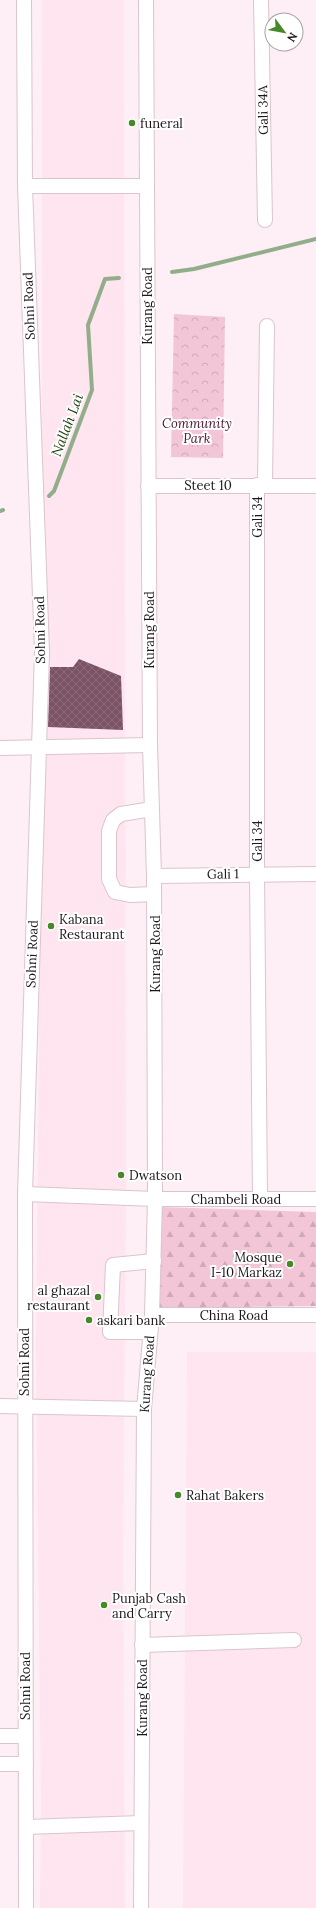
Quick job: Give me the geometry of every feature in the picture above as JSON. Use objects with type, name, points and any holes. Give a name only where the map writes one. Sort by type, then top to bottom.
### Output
[{"type":"street","name":"Sohni Road","points":[[24,0],[25,186],[42,652],[25,1194],[24,1406],[26,1908]]},
{"type":"street","name":"Kurang Road","points":[[141,1908],[144,1409],[152,1315],[155,1199],[154,876],[150,745],[148,486],[146,0]]},
{"type":"street","name":"Gali 34A","points":[[261,0],[265,220]]},
{"type":"street","points":[[25,186],[147,186]]},
{"type":"street","name":"Gali 34","points":[[260,1198],[257,873],[261,485],[267,326]]},
{"type":"street","name":"Steet 10","points":[[148,486],[316,486]]},
{"type":"street","points":[[0,748],[150,745]]},
{"type":"street","points":[[152,809],[121,814],[113,820],[109,837],[109,879],[115,892],[130,895],[154,894]]},
{"type":"street","name":"Gali 1","points":[[154,876],[257,873],[316,874]]},
{"type":"street","name":"Chambeli Road","points":[[25,1194],[155,1199],[316,1199]]},
{"type":"street","points":[[150,1332],[110,1332],[113,1265],[154,1260]]},
{"type":"street","name":"China Road","points":[[152,1315],[316,1314]]},
{"type":"street","points":[[0,1406],[144,1409]]},
{"type":"street","points":[[142,1645],[294,1640]]},
{"type":"street","points":[[0,1736],[25,1736]]},
{"type":"street","points":[[0,1764],[26,1764]]},
{"type":"street","points":[[26,1827],[141,1823]]},
{"type":"shaded area","points":[[42,0],[124,0],[126,1195],[123,1558],[125,1908],[40,1908],[41,1806],[36,1348],[42,727]]},
{"type":"shaded area","points":[[187,1352],[316,1352],[316,1908],[183,1908]]},
{"type":"green space","name":"Community Park","points":[[174,314],[225,317],[223,458],[171,457]]},
{"type":"green space","points":[[160,1207],[316,1212],[316,1306],[157,1308]]},
{"type":"building","points":[[79,659],[121,676],[123,730],[48,727],[50,667],[73,667]]},
{"type":"waterway","name":"Nallah Lai","points":[[172,272],[194,269],[316,239]]},
{"type":"waterway","name":"Nallah Lai","points":[[49,496],[54,491],[92,390],[88,325],[105,279],[119,278]]},
{"type":"place","name":"funeral","points":[[132,123]]},
{"type":"place","name":"Kabana Restaurant","points":[[51,926]]},
{"type":"place","name":"Dwatson","points":[[121,1175]]},
{"type":"place","name":"Mosque I-10 Markaz","points":[[290,1264]]},
{"type":"place","name":"al ghazal restaurant","points":[[98,1297]]},
{"type":"place","name":"askari bank","points":[[89,1320]]},
{"type":"place","name":"Rahat Bakers","points":[[178,1495]]},
{"type":"place","name":"Punjab Cash and Carry","points":[[104,1605]]}]
